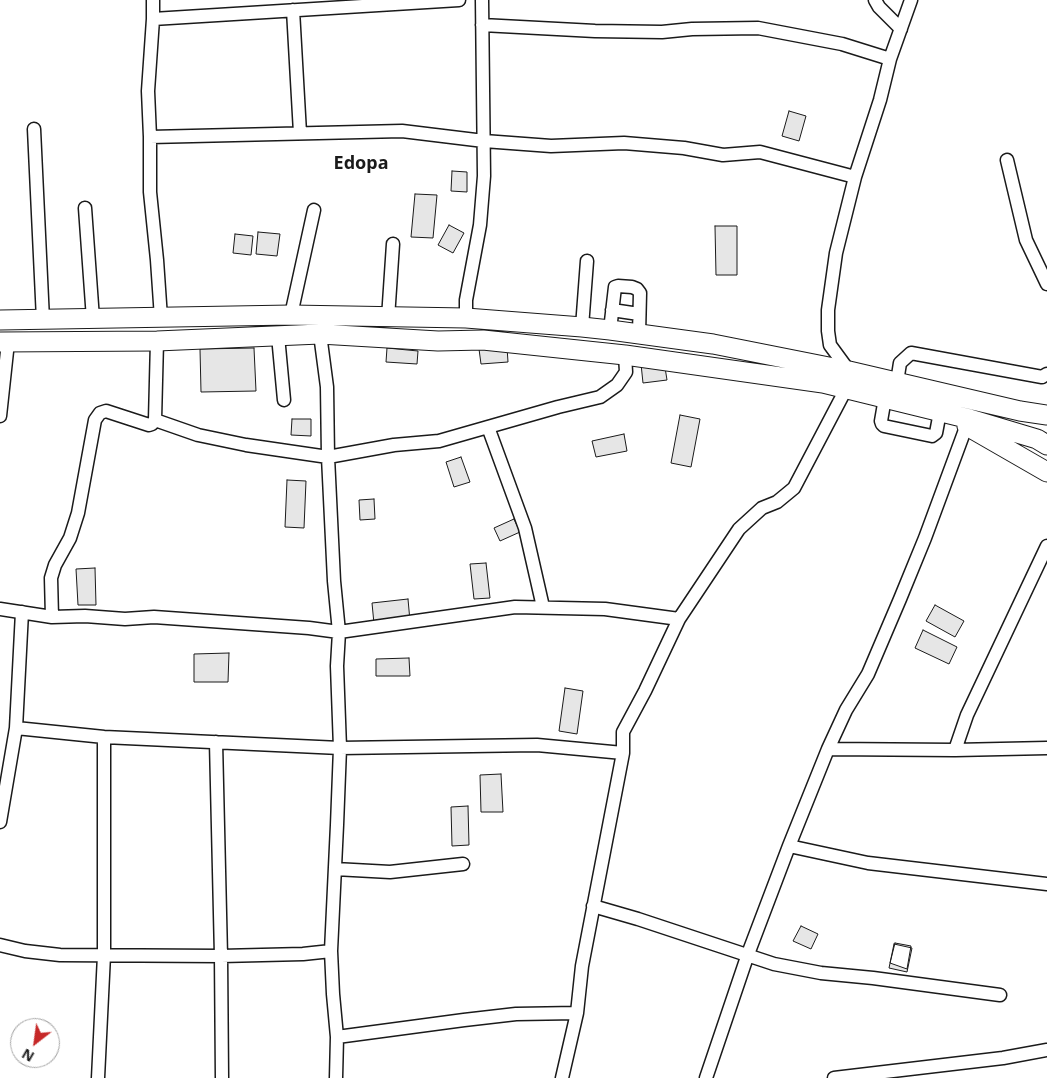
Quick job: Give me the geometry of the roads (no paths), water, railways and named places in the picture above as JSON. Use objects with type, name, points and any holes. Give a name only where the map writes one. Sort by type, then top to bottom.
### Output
[{"type":"highway","points":[[0,320],[291,316],[466,318],[610,330],[713,344],[847,380],[885,398],[942,412],[968,422],[1037,439],[1047,445]]},
{"type":"highway","points":[[4,342],[157,340],[320,334],[438,341],[483,340],[625,356],[822,383],[847,380],[897,382],[1020,412],[1047,416]]},
{"type":"highway","points":[[1020,412],[1047,405]]},
{"type":"highway","points":[[968,422],[1047,472]]},
{"type":"street","points":[[153,0],[148,91],[150,192],[161,318]]},
{"type":"street","points":[[153,19],[458,0]]},
{"type":"street","points":[[466,318],[466,300],[480,225],[484,176],[482,0]]},
{"type":"street","points":[[875,0],[879,7],[901,29]]},
{"type":"street","points":[[562,1078],[577,1013],[582,966],[623,753],[623,732],[679,619],[739,529],[762,508],[777,502],[794,488],[847,380],[830,345],[828,331],[828,310],[836,253],[855,178],[880,100],[890,59],[911,0]]},
{"type":"street","points":[[293,10],[300,133]]},
{"type":"street","points":[[482,25],[662,32],[692,29],[758,28],[842,44],[890,59]]},
{"type":"street","points":[[34,129],[43,320]]},
{"type":"street","points":[[150,137],[402,131],[484,141],[551,146],[624,143],[684,148],[723,155],[760,152],[855,178]]},
{"type":"street","points":[[1007,160],[1026,240],[1047,284]]},
{"type":"street","points":[[85,208],[94,319]]},
{"type":"street","points":[[291,316],[314,210]]},
{"type":"street","points":[[388,318],[393,244]]},
{"type":"street","points":[[582,327],[587,261]]},
{"type":"street","points":[[610,330],[615,288],[618,286],[632,287],[637,289],[640,294],[639,334]]},
{"type":"street","points":[[612,310],[639,314]]},
{"type":"street","points":[[320,334],[327,387],[328,457],[334,581],[339,632],[337,666],[340,748],[331,951],[337,1037],[336,1078]]},
{"type":"street","points":[[278,336],[284,400]]},
{"type":"street","points":[[52,618],[51,578],[55,565],[70,538],[78,513],[95,420],[100,413],[106,411],[148,425],[152,424],[155,420],[157,340]]},
{"type":"street","points":[[0,416],[4,342]]},
{"type":"street","points":[[897,382],[900,363],[911,353],[1042,377],[1047,374]]},
{"type":"street","points":[[155,420],[198,436],[328,457],[394,445],[439,442],[558,407],[600,398],[617,385],[626,372],[625,356]]},
{"type":"street","points":[[885,398],[882,421],[884,426],[932,436],[936,433],[942,412]]},
{"type":"street","points":[[706,1078],[748,954],[789,846],[828,749],[846,710],[868,674],[900,599],[968,422]]},
{"type":"street","points":[[488,427],[525,528],[543,608]]},
{"type":"street","points":[[955,750],[967,715],[1047,546]]},
{"type":"street","points":[[0,609],[52,618],[85,616],[125,619],[154,617],[309,628],[339,632],[515,607],[605,609],[679,619]]},
{"type":"street","points":[[0,822],[16,728],[22,612]]},
{"type":"street","points":[[16,728],[104,737],[340,748],[537,744],[623,753]]},
{"type":"street","points":[[98,1078],[104,954],[104,737]]},
{"type":"street","points":[[216,742],[222,1078]]},
{"type":"street","points":[[828,749],[955,750],[1047,748]]},
{"type":"street","points":[[789,846],[868,863],[1047,884]]},
{"type":"street","points":[[335,869],[390,872],[463,864]]},
{"type":"street","points":[[593,906],[748,954],[774,964],[821,973],[1000,995]]},
{"type":"street","points":[[0,945],[25,951],[60,955],[221,956],[303,954],[331,951]]},
{"type":"street","points":[[337,1037],[516,1014],[577,1013]]},
{"type":"street","points":[[834,1078],[900,1074],[1047,1050]]},
{"type":"district","name":"Edopa","points":[[361,164]]}]
